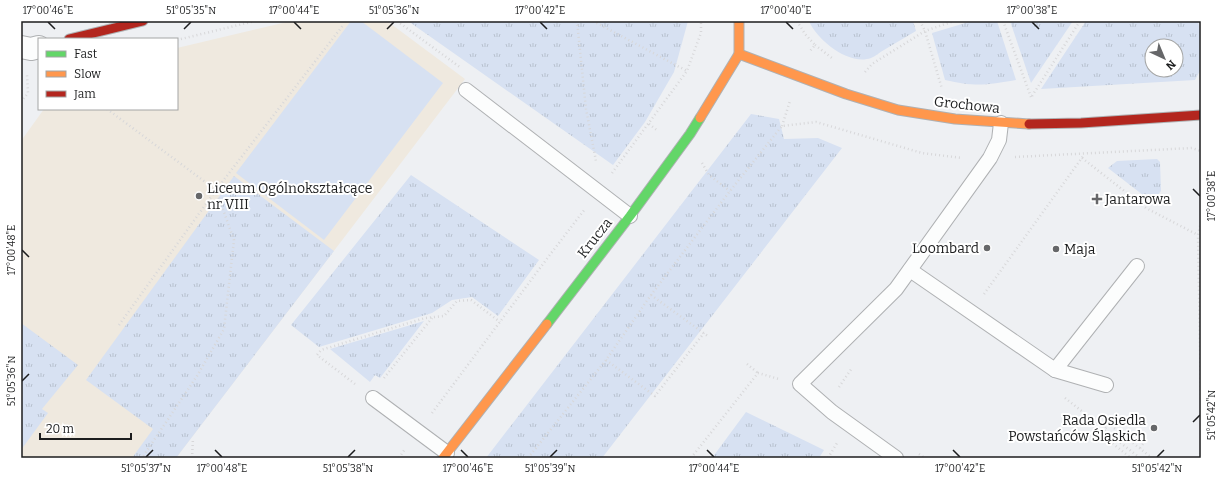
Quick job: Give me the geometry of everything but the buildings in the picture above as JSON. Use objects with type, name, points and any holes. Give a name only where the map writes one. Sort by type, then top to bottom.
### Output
[{"type":"street","points":[[73,38],[143,21]]},
{"type":"street","points":[[739,21],[739,54]]},
{"type":"street","points":[[21,47],[31,49],[38,47]]},
{"type":"street","name":"Grochowa","points":[[739,54],[846,94],[898,110],[955,119],[1018,124],[1081,123],[1201,115]]},
{"type":"street","name":"Krucza","points":[[445,455],[630,216],[690,134],[739,54]]},
{"type":"lane","points":[[466,90],[630,216]]},
{"type":"lane","points":[[896,458],[832,412],[800,384],[896,289],[990,158],[998,140],[1001,123]]},
{"type":"lane","points":[[1055,370],[1137,266]]},
{"type":"lane","points":[[910,270],[1055,370],[1106,385]]},
{"type":"lane","points":[[372,397],[445,455]]},
{"type":"path","points":[[178,40],[255,21]]},
{"type":"path","points":[[577,21],[586,109],[596,163]]},
{"type":"path","points":[[592,21],[687,71]]},
{"type":"path","points":[[399,458],[687,71],[701,33],[701,21]]},
{"type":"path","points":[[797,21],[805,34],[815,45],[838,62]]},
{"type":"path","points":[[920,21],[925,31],[942,89],[935,88]]},
{"type":"path","points":[[869,76],[862,75],[872,64],[925,31],[954,21]]},
{"type":"path","points":[[1003,21],[1031,98]]},
{"type":"path","points":[[1031,98],[1080,21]]},
{"type":"path","points":[[119,325],[216,190],[344,24]]},
{"type":"path","points":[[810,51],[815,45]]},
{"type":"path","points":[[21,102],[28,93],[27,74]]},
{"type":"path","points":[[528,458],[606,360],[651,295],[730,191],[782,126],[793,95]]},
{"type":"path","points":[[1023,97],[1038,97]]},
{"type":"path","points":[[108,110],[216,190],[234,240],[224,329],[197,376],[142,458]]},
{"type":"path","points":[[782,126],[816,122],[922,153],[971,159],[1192,148],[1201,151]]},
{"type":"path","points":[[649,124],[659,132]]},
{"type":"path","points":[[1004,266],[1084,154]]},
{"type":"path","points":[[1082,158],[1146,208],[1198,235]]},
{"type":"path","points":[[701,162],[709,175],[730,191]]},
{"type":"path","points":[[1201,222],[1198,235],[1201,400]]},
{"type":"path","points":[[651,295],[709,337]]},
{"type":"path","points":[[432,317],[372,397],[317,355],[321,350],[424,318],[432,317],[444,316],[457,301],[470,300],[500,322]]},
{"type":"path","points":[[606,360],[654,396],[704,333]]},
{"type":"path","points":[[840,390],[839,385],[856,362]]},
{"type":"path","points":[[746,364],[758,373],[800,384]]},
{"type":"path","points":[[691,458],[758,373]]},
{"type":"path","points":[[1140,458],[1104,430],[1109,424],[1152,458]]},
{"type":"path","points":[[192,458],[193,438]]},
{"type":"path","points":[[1140,448],[1143,444]]},
{"type":"path","points":[[1200,458],[1201,451]]},
{"type":"shaded area","name":"Liceum Ogólnokształcące nr VIII","points":[[291,21],[387,21],[465,79],[176,458],[21,458],[21,141],[43,110],[178,110],[178,48]]},
{"type":"green space","points":[[351,21],[361,21],[443,83],[324,240],[236,173]]},
{"type":"green space","points":[[408,21],[688,21],[674,72],[645,122],[613,165]]},
{"type":"green space","points":[[809,21],[913,21],[916,31],[873,57],[862,59],[844,55],[835,50],[819,36]]},
{"type":"green space","points":[[972,21],[997,21],[1016,80],[997,83],[964,84],[945,80],[932,33]]},
{"type":"green space","points":[[1010,21],[1073,21],[1031,83]]},
{"type":"green space","points":[[1086,21],[1198,21],[1201,37],[1201,69],[1195,80],[1041,89]]},
{"type":"green space","points":[[751,114],[779,119],[784,139],[818,138],[842,148],[602,458],[486,458]]},
{"type":"green space","points":[[1157,159],[1160,162],[1161,191],[1152,202],[1108,168],[1117,161]]},
{"type":"green space","points":[[411,175],[539,260],[498,316],[472,297],[452,300],[432,313],[319,347],[291,325]]},
{"type":"green space","points":[[234,176],[334,251],[176,458],[132,458],[153,429],[86,380]]},
{"type":"green space","points":[[424,321],[380,378],[375,375],[370,382],[330,349]]},
{"type":"green space","points":[[21,323],[78,365],[42,409],[48,413],[21,450],[21,397],[23,395],[21,393]]},
{"type":"green space","points":[[746,412],[824,450],[819,458],[712,458]]},
{"type":"traffic: fast","points":[[547,324],[630,216],[700,118]]},
{"type":"traffic: slow","points":[[700,118],[739,54],[739,21]]},
{"type":"traffic: slow","points":[[739,54],[846,94],[898,110],[955,119],[1029,124]]},
{"type":"traffic: slow","points":[[443,458],[547,324]]},
{"type":"traffic: jam","points":[[73,38],[143,21]]},
{"type":"traffic: jam","points":[[1029,124],[1081,123],[1201,115]]},
{"type":"place","name":"Liceum Ogólnokształcące nr VIII","points":[[199,196]]},
{"type":"place","name":"Jantarowa","points":[[1097,199]]},
{"type":"place","name":"Loombard","points":[[987,248]]},
{"type":"place","name":"Maja","points":[[1056,249]]},
{"type":"place","name":"Rada Osiedla Powstańców Śląskich","points":[[1154,428]]}]
